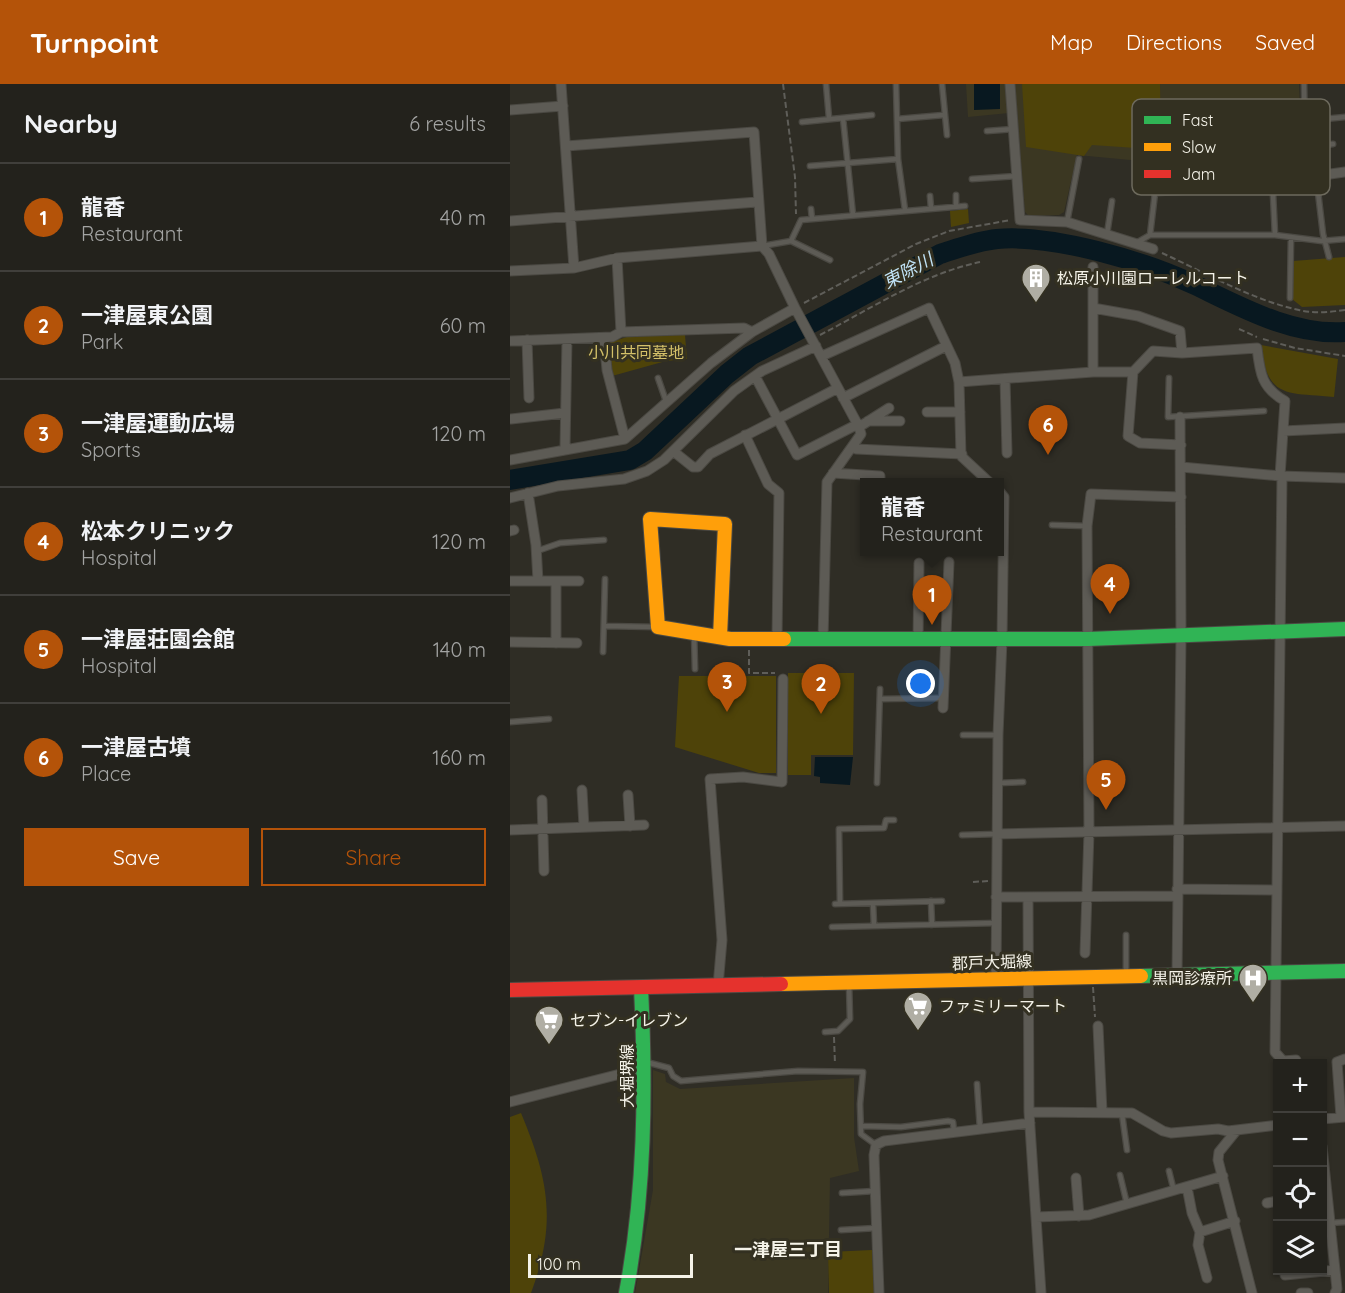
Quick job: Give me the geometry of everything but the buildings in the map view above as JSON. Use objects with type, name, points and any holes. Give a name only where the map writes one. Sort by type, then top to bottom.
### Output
[{"type":"main road","points":[[720,637],[725,524],[650,519],[658,627],[694,630],[720,637],[918,641],[1088,639],[1345,629]]},
{"type":"main road","name":"郡戸大堀線","points":[[641,988],[1126,974],[1275,974],[1345,971]]},
{"type":"main road","points":[[510,990],[641,988]]},
{"type":"main road","name":"大堀堺線","points":[[626,1293],[637,1221],[643,1147],[644,1065],[641,988]]},
{"type":"street","points":[[561,84],[574,268]]},
{"type":"street","points":[[1010,84],[1020,220],[1067,222],[1153,249]]},
{"type":"street","points":[[510,110],[562,106]]},
{"type":"street","points":[[566,146],[754,132],[762,246],[799,306],[814,343],[859,426],[861,434],[827,482],[823,640]]},
{"type":"street","points":[[1330,174],[1345,172]]},
{"type":"street","points":[[510,221],[758,201]]},
{"type":"street","points":[[510,271],[574,268],[617,258],[762,246]]},
{"type":"street","points":[[617,258],[621,332]]},
{"type":"street","points":[[1093,267],[1093,372]]},
{"type":"street","points":[[510,460],[565,448],[625,439],[711,363],[752,332],[799,306]]},
{"type":"street","points":[[822,356],[929,308],[955,363],[959,382],[962,454],[984,478]]},
{"type":"street","points":[[1093,308],[1138,315],[1180,331],[1182,353]]},
{"type":"street","points":[[510,341],[604,338],[621,332],[744,328],[752,332]]},
{"type":"street","points":[[604,338],[607,370],[625,439]]},
{"type":"street","points":[[565,448],[567,339]]},
{"type":"street","points":[[527,340],[529,399]]},
{"type":"street","points":[[510,498],[528,493],[624,479],[647,471],[673,451],[734,391],[755,376],[814,343]]},
{"type":"street","points":[[843,398],[946,346]]},
{"type":"street","points":[[1181,445],[1140,443],[1128,436],[1133,372],[1153,351],[1182,353],[1257,348],[1260,371],[1270,393],[1286,401],[1281,476],[1278,631],[1275,974],[1275,1052],[1281,1059]]},
{"type":"street","points":[[959,382],[1093,372],[1133,372]]},
{"type":"street","points":[[755,376],[797,455],[859,426],[889,408]]},
{"type":"street","points":[[1005,379],[1007,453]]},
{"type":"street","points":[[673,451],[693,467],[698,467],[710,454],[838,388]]},
{"type":"street","points":[[927,412],[960,412]]},
{"type":"street","points":[[511,419],[565,413]]},
{"type":"street","points":[[1177,975],[1181,636],[1180,417]]},
{"type":"street","points":[[868,421],[900,421]]},
{"type":"street","points":[[1283,431],[1345,428]]},
{"type":"street","points":[[745,435],[768,484],[779,493],[777,639]]},
{"type":"street","points":[[856,449],[962,454]]},
{"type":"street","points":[[1181,467],[1281,476],[1345,478]]},
{"type":"street","points":[[833,473],[880,476],[880,478]]},
{"type":"street","points":[[528,493],[537,551],[538,581]]},
{"type":"street","points":[[1085,953],[1089,832],[1087,526],[1091,494],[1181,497]]},
{"type":"street","points":[[996,978],[1002,556]]},
{"type":"street","points":[[943,703],[944,640],[953,582],[949,562]]},
{"type":"street","points":[[918,641],[919,563]]},
{"type":"street","points":[[510,581],[579,581]]},
{"type":"street","points":[[556,581],[556,643]]},
{"type":"street","points":[[510,642],[577,643]]},
{"type":"street","points":[[718,986],[722,940],[710,779],[743,777],[782,782],[783,679]]},
{"type":"street","points":[[582,790],[584,827]]},
{"type":"street","points":[[628,795],[630,826]]},
{"type":"street","points":[[542,800],[544,871]]},
{"type":"street","points":[[510,830],[644,825]]},
{"type":"street","points":[[997,834],[1345,826]]},
{"type":"street","points":[[996,897],[1086,898],[1276,891]]},
{"type":"street","points":[[1028,897],[1029,972],[1026,977],[1029,1112],[1041,1293]]},
{"type":"street","points":[[1098,1026],[1102,1112]]},
{"type":"street","points":[[1327,1119],[1343,1117],[1337,1062],[1345,1059]]},
{"type":"street","points":[[510,1102],[644,1065]]},
{"type":"street","points":[[1029,1112],[1132,1113],[1163,1131],[1171,1132],[1236,1131],[1273,1126]]},
{"type":"street","points":[[879,1293],[875,1191],[880,1143],[1030,1123]]},
{"type":"street","points":[[1236,1131],[1219,1152],[1218,1160],[1252,1293]]},
{"type":"street","points":[[1036,1217],[1078,1216],[1223,1176]]},
{"type":"street","points":[[1076,1178],[1078,1216]]},
{"type":"street","points":[[1187,1187],[1192,1213],[1200,1232],[1198,1245],[1207,1278]]},
{"type":"street","points":[[1267,1203],[1273,1202]]},
{"type":"street","points":[[1327,1206],[1338,1268],[1335,1293]]},
{"type":"street","points":[[1200,1232],[1235,1221]]},
{"type":"street","points":[[1301,1293],[1308,1293]]},
{"type":"lane","points":[[826,84],[830,118]]},
{"type":"lane","points":[[896,84],[898,159],[905,210]]},
{"type":"lane","points":[[942,84],[947,135]]},
{"type":"lane","points":[[802,122],[872,115]]},
{"type":"lane","points":[[897,119],[944,115]]},
{"type":"lane","points":[[1330,118],[1345,117]]},
{"type":"lane","points":[[843,118],[853,215]]},
{"type":"lane","points":[[987,131],[1014,129]]},
{"type":"lane","points":[[810,166],[898,159]]},
{"type":"lane","points":[[1067,222],[1079,159]]},
{"type":"lane","points":[[972,179],[1017,176]]},
{"type":"lane","points":[[956,195],[956,206]]},
{"type":"lane","points":[[1150,235],[1155,195]]},
{"type":"lane","points":[[1273,195],[1275,235]]},
{"type":"lane","points":[[1319,195],[1329,257]]},
{"type":"lane","points":[[930,196],[931,208]]},
{"type":"lane","points":[[1107,234],[1112,201]]},
{"type":"lane","points":[[791,241],[801,220],[965,206]]},
{"type":"lane","points":[[812,209],[813,219]]},
{"type":"lane","points":[[1136,243],[1150,235],[1275,235],[1326,241],[1345,239]]},
{"type":"lane","points":[[1290,298],[1291,237]]},
{"type":"lane","points":[[762,246],[791,241],[830,260]]},
{"type":"lane","points":[[658,378],[667,404]]},
{"type":"lane","points":[[1169,378],[1168,417],[1264,411]]},
{"type":"lane","points":[[1052,525],[1087,526]]},
{"type":"lane","points":[[537,551],[560,543],[604,540]]},
{"type":"lane","points":[[603,652],[605,579]]},
{"type":"lane","points":[[604,626],[658,627]]},
{"type":"lane","points":[[694,630],[695,669]]},
{"type":"lane","points":[[877,783],[880,689]]},
{"type":"lane","points":[[880,699],[943,703]]},
{"type":"lane","points":[[510,722],[549,719]]},
{"type":"lane","points":[[963,735],[998,735]]},
{"type":"lane","points":[[997,783],[1023,782]]},
{"type":"lane","points":[[894,820],[886,820],[884,828],[839,829],[838,904],[942,901]]},
{"type":"lane","points":[[962,835],[997,834]]},
{"type":"lane","points":[[931,901],[932,925]]},
{"type":"lane","points":[[873,903],[874,926]]},
{"type":"lane","points":[[832,927],[996,923]]},
{"type":"lane","points":[[1126,935],[1126,974]]},
{"type":"lane","points":[[825,1032],[838,1031],[850,1019],[849,983]]},
{"type":"lane","points":[[644,1065],[669,1068],[673,1076],[681,1081],[798,1071],[863,1072],[860,1104],[861,1134],[880,1143],[882,1128]]},
{"type":"lane","points":[[977,1084],[980,1129]]},
{"type":"lane","points":[[1122,1113],[1127,1150]]},
{"type":"lane","points":[[861,1126],[882,1128],[948,1120],[953,1122],[954,1132]]},
{"type":"lane","points":[[1169,1171],[1174,1191]]},
{"type":"lane","points":[[1120,1175],[1127,1204]]},
{"type":"lane","points":[[842,1193],[875,1191]]},
{"type":"lane","points":[[1330,1223],[1345,1222]]},
{"type":"lane","points":[[841,1230],[877,1227]]},
{"type":"path","points":[[783,84],[795,177],[796,229]]},
{"type":"path","points":[[799,306],[916,244],[949,231],[986,223],[1020,220]]},
{"type":"path","points":[[1153,249],[1250,293],[1299,310],[1322,313],[1345,310]]},
{"type":"path","points":[[814,343],[920,282],[959,267],[980,262]]},
{"type":"path","points":[[1239,329],[1295,348],[1345,356]]},
{"type":"path","points":[[748,639],[749,673],[783,673],[783,679]]},
{"type":"path","points":[[973,882],[997,881]]},
{"type":"path","points":[[1093,981],[1094,1016],[1098,1026]]},
{"type":"path","points":[[834,1031],[835,1071]]},
{"type":"shaded area","points":[[966,84],[1007,84],[1009,113],[968,117]]},
{"type":"shaded area","points":[[1015,84],[1299,84],[1300,99],[1132,99],[1132,160],[1077,155],[1064,212],[1059,215],[1029,216],[1025,212]]},
{"type":"shaded area","points":[[653,1070],[665,1074],[666,1082],[680,1089],[854,1078],[854,1137],[859,1171],[830,1178],[828,1293],[635,1293],[653,1190]]},
{"type":"green space","points":[[1022,84],[1160,84],[1160,99],[1132,99],[1132,148],[1092,145],[1084,156],[1026,147]]},
{"type":"green space","points":[[968,209],[969,223],[951,227],[950,211]]},
{"type":"green space","points":[[1345,257],[1345,305],[1302,307],[1292,299],[1293,261]]},
{"type":"green space","name":"小川共同墓地","points":[[633,335],[685,335],[687,359],[666,361],[612,376],[608,343]]},
{"type":"green space","points":[[1261,345],[1338,359],[1334,397],[1282,390],[1268,376]]},
{"type":"green space","points":[[788,673],[854,673],[853,755],[811,755],[811,775],[788,775]]},
{"type":"green space","points":[[679,676],[776,676],[776,773],[759,773],[675,747]]},
{"type":"green space","points":[[521,1113],[531,1137],[543,1181],[547,1223],[539,1268],[531,1293],[510,1293],[510,1117]]},
{"type":"green space","points":[[872,1250],[874,1293],[829,1293],[828,1252]]},
{"type":"water","points":[[974,84],[1000,84],[1000,109],[974,110]]},
{"type":"water","points":[[815,757],[853,757],[850,785],[820,783],[820,777],[814,776]]},
{"type":"waterway","name":"東除川","points":[[510,480],[630,460],[645,451],[727,374],[750,356],[940,254],[990,240],[1044,241],[1098,251],[1174,276],[1249,311],[1287,325],[1326,332],[1345,332]]},
{"type":"traffic: fast","points":[[784,639],[1088,639],[1345,629]]},
{"type":"traffic: fast","points":[[1141,976],[1345,971]]},
{"type":"traffic: fast","points":[[626,1293],[637,1217],[642,1141],[641,988]]},
{"type":"traffic: slow","points":[[720,637],[725,524],[650,519],[658,627],[730,639],[784,639]]},
{"type":"traffic: slow","points":[[781,984],[1141,976]]},
{"type":"traffic: jam","points":[[510,990],[781,984]]},
{"type":"place","name":"松原小川園ローレルコート","points":[[1036,304]]},
{"type":"place","name":"一津屋古墳","points":[[1048,455]]},
{"type":"place","name":"松本クリニック","points":[[1110,614]]},
{"type":"place","name":"龍香","points":[[932,625]]},
{"type":"place","name":"一津屋運動広場","points":[[727,712]]},
{"type":"place","name":"一津屋東公園","points":[[821,714]]},
{"type":"place","name":"一津屋荘園会館","points":[[1106,810]]},
{"type":"place","name":"黒岡診療所","points":[[1253,1004]]},
{"type":"place","name":"ファミリーマート","points":[[918,1032]]},
{"type":"place","name":"セブン-イレブン","points":[[549,1046]]},
{"type":"district","name":"一津屋三丁目","points":[[788,1250]]}]
